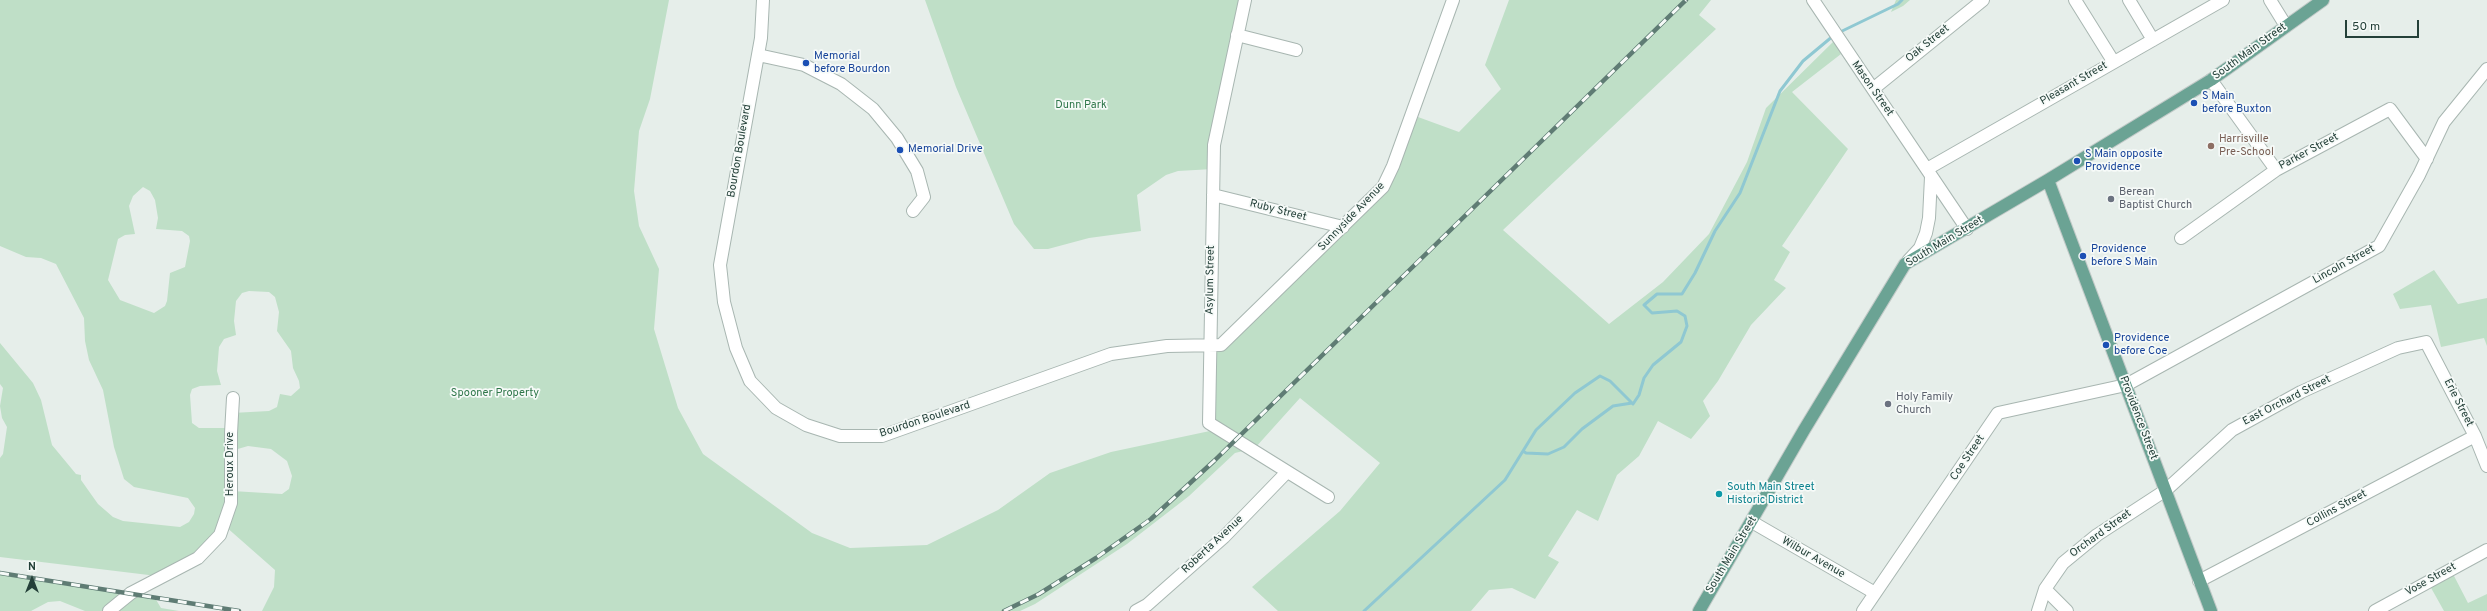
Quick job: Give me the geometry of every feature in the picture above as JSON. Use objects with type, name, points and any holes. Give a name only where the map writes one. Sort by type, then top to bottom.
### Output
[{"type":"main road","name":"South Main Street","points":[[1699,611],[1804,430],[1905,264],[1967,229],[2211,80],[2323,0]]},
{"type":"main road","name":"Providence Street","points":[[2048,180],[2211,611]]},
{"type":"street","name":"Bourdon Boulevard","points":[[763,0],[758,55],[720,265],[724,302],[736,348],[750,381],[776,408],[806,425],[840,436],[882,436],[1111,354],[1167,346],[1210,345]]},
{"type":"street","name":"Asylum Street","points":[[1245,0],[1214,145],[1209,424],[1286,473],[1328,497]]},
{"type":"street","name":"Sunnyside Avenue","points":[[1210,345],[1221,346],[1384,187],[1454,0]]},
{"type":"street","name":"Mason Street","points":[[1813,0],[1834,34],[1873,89],[1967,229]]},
{"type":"street","name":"Oak Street","points":[[1873,89],[1983,0]]},
{"type":"street","points":[[2075,0],[2113,61]]},
{"type":"street","points":[[2129,0],[2153,40]]},
{"type":"street","name":"Pleasant Street","points":[[1929,173],[2113,61],[2153,40],[2207,4],[2223,0]]},
{"type":"street","points":[[2270,0],[2286,26]]},
{"type":"street","points":[[1237,35],[1296,50]]},
{"type":"street","points":[[758,55],[804,65],[841,84],[873,109],[897,138],[917,171],[924,197],[913,211]]},
{"type":"street","name":"Lincoln Street","points":[[2126,385],[2379,246],[2427,159],[2444,122],[2487,69]]},
{"type":"street","points":[[2211,80],[2276,170]]},
{"type":"street","name":"Parker Street","points":[[2181,238],[2276,170],[2390,109],[2427,159]]},
{"type":"street","points":[[1905,264],[1920,248],[1930,218],[1929,173]]},
{"type":"street","name":"Ruby Street","points":[[1213,195],[1344,227]]},
{"type":"street","name":"Erie Street","points":[[2426,342],[2475,436],[2487,466]]},
{"type":"street","name":"East Orchard Street","points":[[2166,490],[2232,430],[2301,392],[2398,348],[2426,342]]},
{"type":"street","name":"Coe Street","points":[[1863,611],[1998,413],[2126,385]]},
{"type":"street","name":"Heroux Drive","points":[[110,611],[131,593],[198,558],[220,535],[231,503],[231,433],[233,398]]},
{"type":"street","name":"Collins Street","points":[[2199,581],[2475,436]]},
{"type":"street","name":"Roberta Avenue","points":[[1136,611],[1150,608],[1224,537],[1286,473]]},
{"type":"street","name":"Orchard Street","points":[[2038,611],[2045,589],[2063,563],[2097,535],[2166,490]]},
{"type":"street","name":"Wilbur Avenue","points":[[1752,522],[1875,594]]},
{"type":"street","name":"Vose Street","points":[[2380,609],[2487,550]]},
{"type":"street","points":[[2045,589],[2067,611]]},
{"type":"green space","name":"Spooner Property","points":[[0,0],[669,0],[650,99],[639,131],[634,191],[639,226],[659,269],[654,329],[678,408],[703,454],[812,533],[850,548],[927,545],[998,510],[1050,473],[1111,452],[1224,428],[1207,417],[1209,346],[1222,346],[1387,185],[1418,117],[1459,132],[1501,89],[1485,65],[1509,0],[1711,0],[1699,15],[1716,29],[1503,230],[1609,324],[1663,282],[1709,234],[1747,162],[1766,108],[1834,41],[1841,54],[1792,92],[1848,149],[1782,246],[1790,252],[1774,280],[1786,288],[1751,325],[1718,381],[1703,401],[1710,416],[1691,439],[1658,421],[1639,456],[1617,475],[1598,521],[1577,510],[1548,556],[1559,562],[1535,599],[1512,588],[1489,590],[1471,611],[1278,611],[1252,587],[1340,511],[1380,463],[1300,398],[1255,448],[1235,453],[1189,496],[1127,544],[1035,604],[1020,611],[262,611],[274,587],[275,570],[225,526],[211,544],[157,576],[0,557],[0,458],[3,454],[7,427],[2,418],[0,406],[3,388],[0,384],[0,343],[33,383],[41,400],[52,445],[76,474],[81,475],[81,480],[98,504],[113,517],[123,521],[180,527],[189,522],[194,514],[195,508],[188,498],[134,487],[124,479],[114,447],[103,390],[89,360],[85,341],[84,318],[56,264],[41,258],[26,257],[0,246]],"holes":[[[143,187],[150,191],[155,200],[158,218],[156,229],[182,231],[189,236],[190,241],[185,267],[170,273],[167,301],[165,306],[154,313],[120,300],[108,280],[118,239],[125,235],[135,234],[129,206],[133,196]],[[249,291],[269,292],[275,297],[279,312],[277,331],[291,351],[293,368],[299,381],[300,388],[291,396],[280,394],[277,407],[269,411],[232,413],[230,428],[199,428],[192,423],[190,395],[192,389],[200,386],[221,385],[217,371],[219,347],[224,339],[236,335],[234,321],[236,301],[242,293]],[[248,446],[271,449],[287,461],[292,476],[289,489],[282,494],[232,491],[231,451]]]},
{"type":"green space","name":"Dunn Park","points":[[925,0],[1245,0],[1213,169],[1178,171],[1166,175],[1137,195],[1141,231],[1089,238],[1048,249],[1034,249],[1014,224],[956,87]]},
{"type":"green space","points":[[1896,0],[1910,0],[1903,6],[1891,12]]},
{"type":"green space","points":[[2434,270],[2458,304],[2487,298],[2487,346],[2484,338],[2441,347],[2431,305],[2400,309],[2393,294]]},
{"type":"green space","points":[[0,574],[155,598],[161,608],[179,611],[85,611],[60,601],[48,602],[31,611],[0,611]]},
{"type":"green space","points":[[2453,574],[2468,603],[2487,594],[2487,611],[2444,611],[2430,586]]},
{"type":"waterway","points":[[1838,33],[1898,4],[1902,0]]},
{"type":"waterway","points":[[1364,611],[1505,480],[1536,430],[1575,393],[1600,376],[1610,381],[1633,404],[1639,395],[1644,378],[1653,365],[1681,342],[1687,326],[1685,316],[1677,311],[1652,313],[1644,305],[1657,294],[1682,294],[1695,273],[1715,231],[1740,193],[1780,91],[1803,61],[1833,36]]},
{"type":"waterway","points":[[1523,451],[1526,453],[1548,454],[1564,447],[1582,429],[1613,406],[1632,403]]},
{"type":"railway","points":[[1004,611],[1039,594],[1096,558],[1151,519],[1214,461],[1686,0]]},
{"type":"railway","points":[[0,573],[239,611]]},
{"type":"place","name":"Memorial before Bourdon","points":[[806,63]]},
{"type":"place","name":"S Main before Buxton","points":[[2194,103]]},
{"type":"place","name":"Harrisville Pre-School","points":[[2211,146]]},
{"type":"place","name":"Memorial Drive","points":[[900,150]]},
{"type":"place","name":"S Main opposite Providence","points":[[2077,161]]},
{"type":"place","name":"Berean Baptist Church","points":[[2111,199]]},
{"type":"place","name":"Providence before S Main","points":[[2083,256]]},
{"type":"place","name":"Providence before Coe","points":[[2106,345]]},
{"type":"place","name":"Holy Family Church","points":[[1888,404]]},
{"type":"place","name":"South Main Street Historic District","points":[[1719,494]]}]
